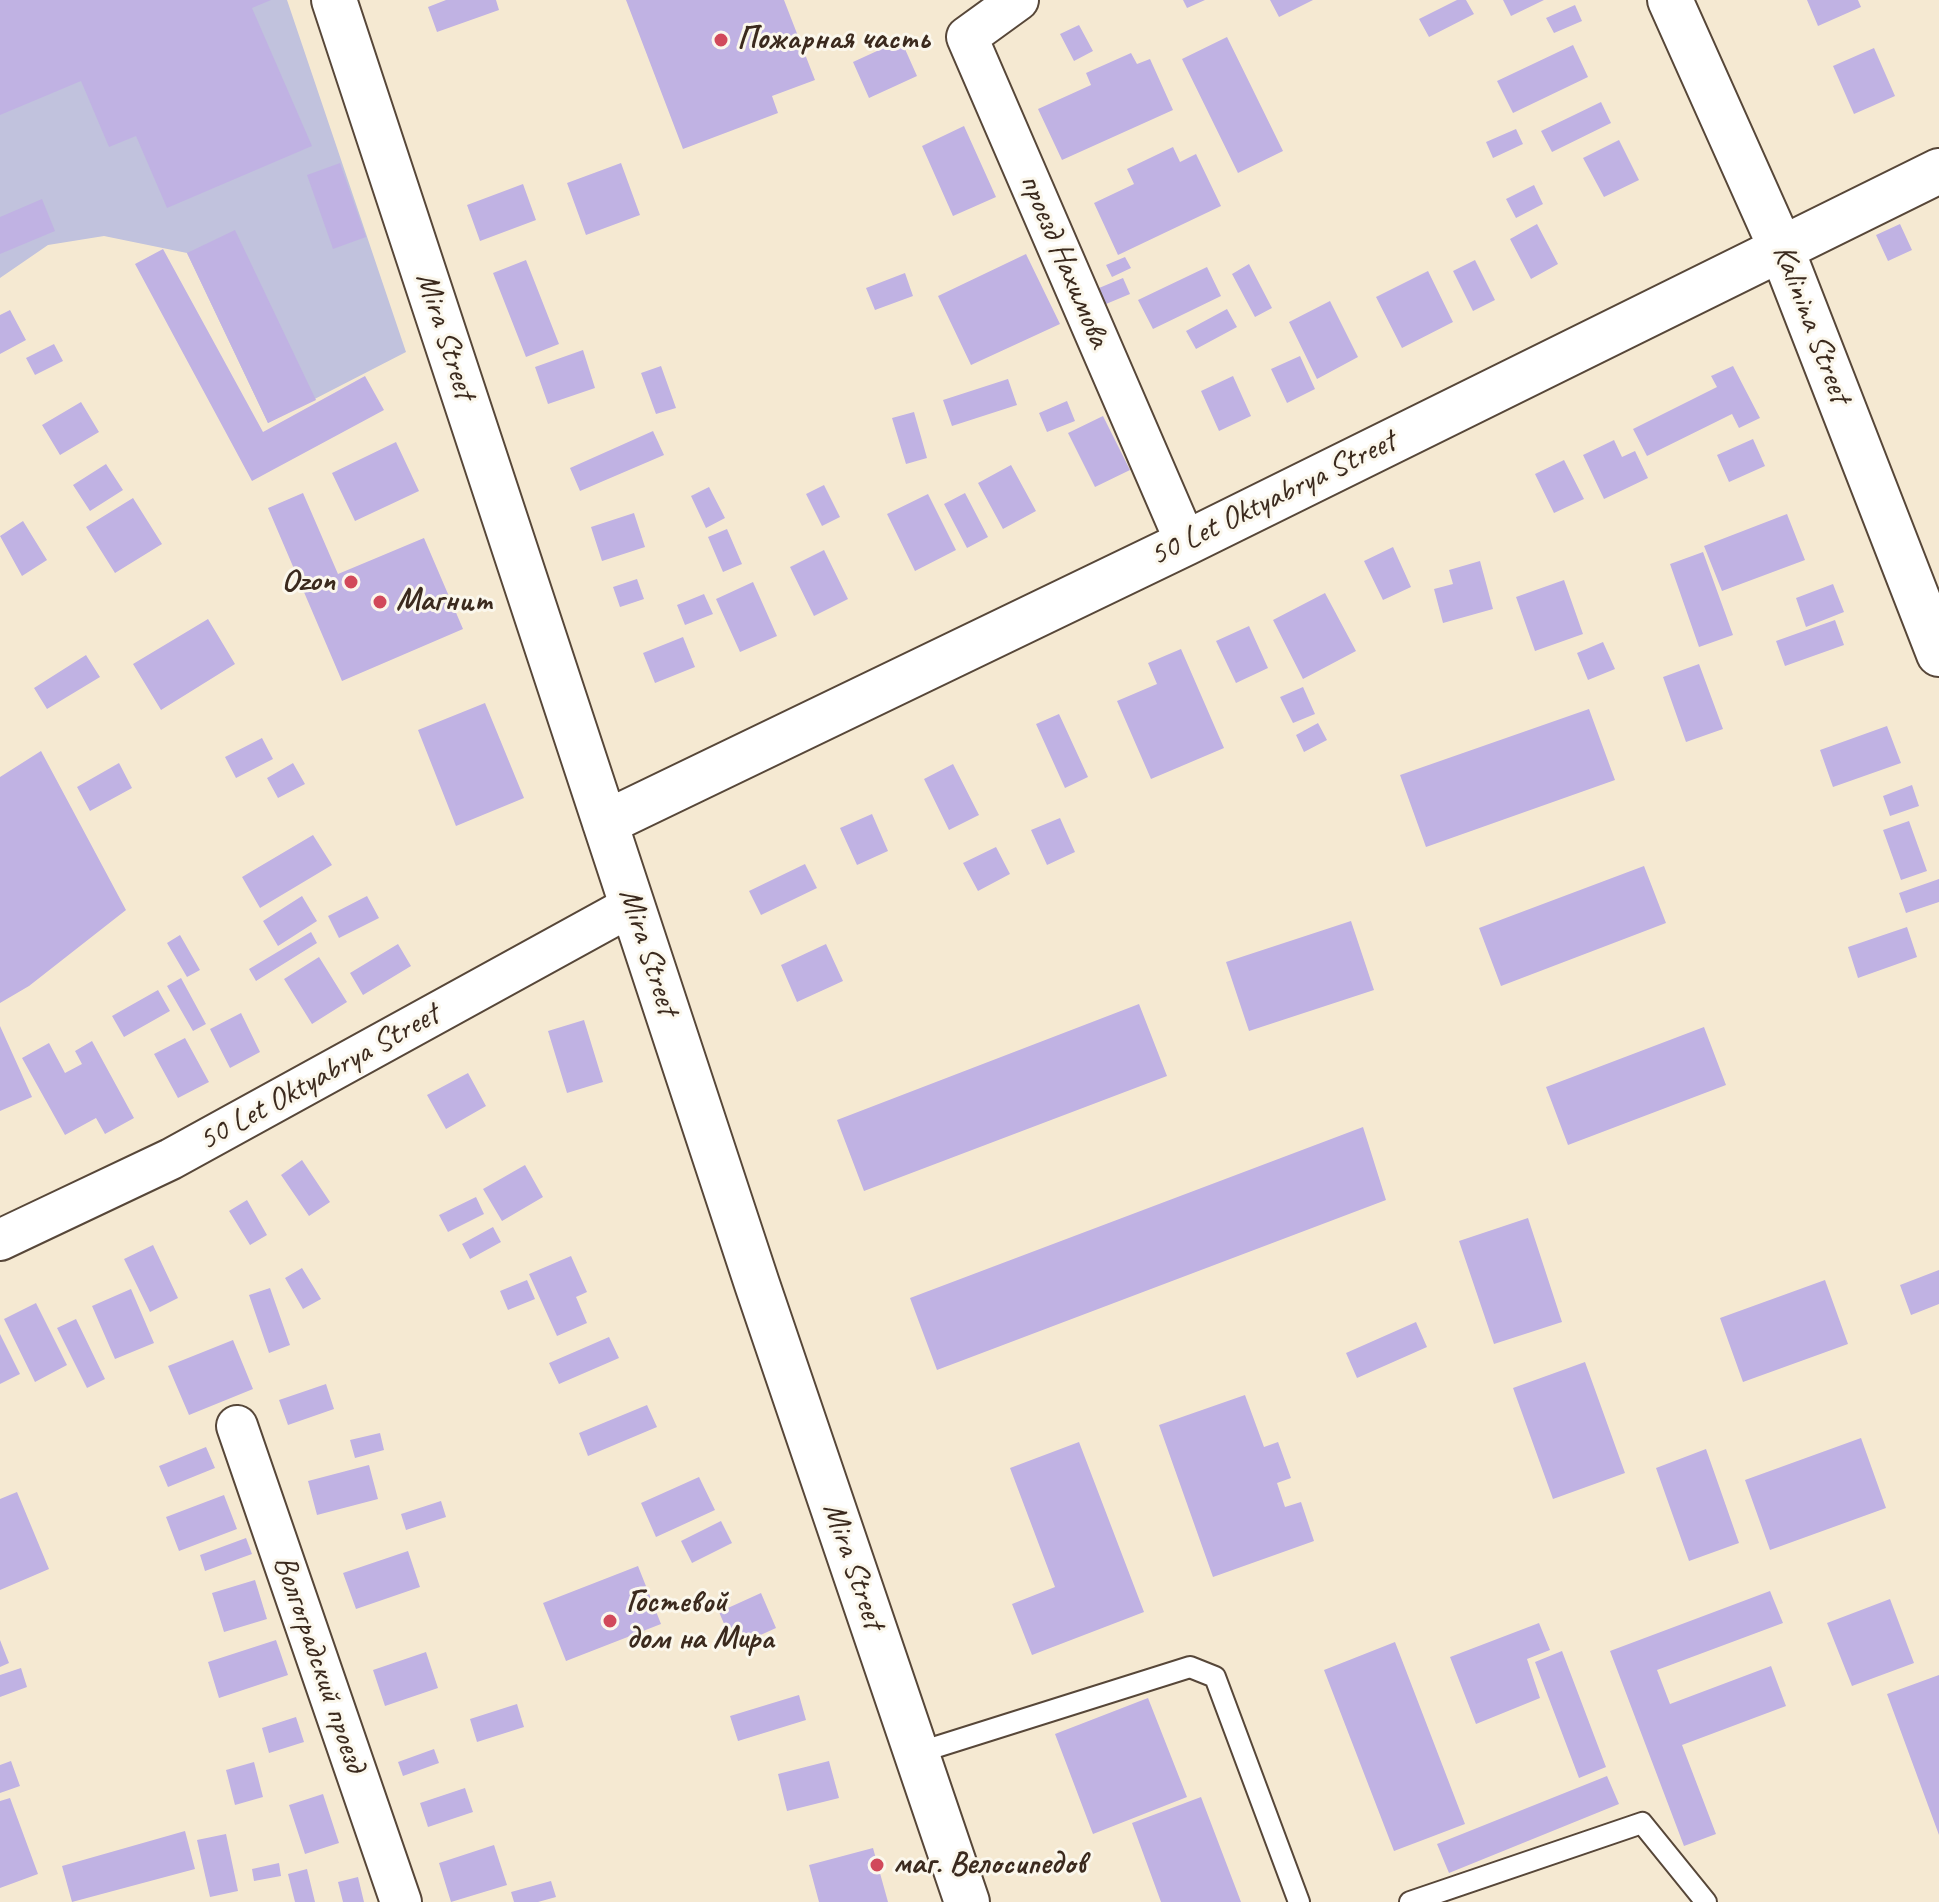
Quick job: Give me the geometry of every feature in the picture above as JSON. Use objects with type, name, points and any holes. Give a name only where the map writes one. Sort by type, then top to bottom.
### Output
[{"type":"street","name":"Mira Street","points":[[334,0],[762,1298],[967,1902]]},
{"type":"street","name":"проезд Нахимова","points":[[1018,0],[967,37],[1186,543]]},
{"type":"street","name":"Kalinina Street","points":[[1670,0],[1781,248],[1939,654]]},
{"type":"street","name":"50 Let Oktyabrya Street","points":[[605,823],[1186,543],[1939,171]]},
{"type":"street","name":"50 Let Oktyabrya Street","points":[[0,1240],[171,1159],[633,905]]},
{"type":"street","name":"Волгоградский проезд","points":[[237,1426],[401,1902]]},
{"type":"lane","points":[[917,1753],[1190,1667],[1215,1677],[1299,1902]]},
{"type":"lane","points":[[1410,1902],[1642,1823],[1706,1902]]},
{"type":"shaded area","points":[[0,0],[287,0],[406,352],[268,423],[187,253],[104,236],[48,245],[0,278]]},
{"type":"building","points":[[0,0],[271,0],[252,8],[312,146],[167,208],[136,136],[109,147],[81,81],[0,115]]},
{"type":"building","points":[[446,0],[496,0],[499,10],[437,32],[428,7]]},
{"type":"building","name":"Пожарная часть","points":[[626,0],[784,0],[815,80],[772,96],[778,113],[683,149]]},
{"type":"building","points":[[1183,0],[1205,0],[1187,8]]},
{"type":"building","points":[[1270,0],[1313,0],[1279,17]]},
{"type":"building","points":[[1457,0],[1466,0],[1474,14],[1429,37],[1419,19]]},
{"type":"building","points":[[1503,0],[1544,0],[1511,16]]},
{"type":"building","points":[[1807,0],[1858,0],[1861,7],[1818,26]]},
{"type":"building","points":[[1575,5],[1582,21],[1554,33],[1546,18]]},
{"type":"building","points":[[1079,25],[1093,51],[1074,61],[1060,34]]},
{"type":"building","points":[[1227,37],[1283,151],[1238,173],[1182,59]]},
{"type":"building","points":[[901,40],[917,76],[869,98],[853,62]]},
{"type":"building","points":[[1573,45],[1588,77],[1513,113],[1497,81]]},
{"type":"building","points":[[1874,48],[1895,96],[1854,114],[1833,66]]},
{"type":"building","points":[[1131,53],[1137,64],[1150,59],[1173,110],[1062,160],[1038,109],[1091,85],[1086,73]]},
{"type":"building","points":[[1601,102],[1611,123],[1552,152],[1541,131]]},
{"type":"building","points":[[964,126],[996,197],[953,216],[922,146]]},
{"type":"building","points":[[1516,129],[1523,144],[1493,158],[1486,142]]},
{"type":"building","points":[[1619,140],[1639,180],[1604,197],[1583,158]]},
{"type":"building","points":[[1173,147],[1180,162],[1196,154],[1221,206],[1118,255],[1094,203],[1134,184],[1127,169]]},
{"type":"building","points":[[340,163],[366,237],[333,249],[307,175]]},
{"type":"building","points":[[621,163],[640,215],[586,235],[567,183]]},
{"type":"building","points":[[523,184],[536,220],[480,241],[467,205]]},
{"type":"building","points":[[1534,185],[1543,204],[1516,218],[1506,199]]},
{"type":"building","points":[[42,199],[55,231],[0,254],[0,217]]},
{"type":"building","points":[[1537,224],[1558,264],[1531,279],[1510,239]]},
{"type":"building","points":[[1900,224],[1912,250],[1888,261],[1876,235]]},
{"type":"building","points":[[235,230],[316,400],[268,423],[187,253]]},
{"type":"building","points":[[163,249],[263,432],[365,376],[384,410],[252,481],[135,264]]},
{"type":"building","points":[[1026,254],[1060,324],[971,365],[938,296]]},
{"type":"building","points":[[1125,257],[1131,268],[1112,277],[1106,265]]},
{"type":"building","points":[[526,260],[559,344],[526,357],[493,273]]},
{"type":"building","points":[[1475,260],[1495,300],[1473,311],[1453,271]]},
{"type":"building","points":[[1249,264],[1272,308],[1255,317],[1232,274]]},
{"type":"building","points":[[1207,267],[1221,296],[1153,329],[1138,300]]},
{"type":"building","points":[[1428,271],[1453,322],[1402,348],[1376,297]]},
{"type":"building","points":[[905,273],[913,296],[875,310],[866,288]]},
{"type":"building","points":[[1123,278],[1130,294],[1106,304],[1099,288]]},
{"type":"building","points":[[1330,301],[1358,357],[1317,379],[1289,322]]},
{"type":"building","points":[[1227,309],[1237,327],[1196,349],[1186,331]]},
{"type":"building","points":[[10,310],[26,340],[0,354],[0,315]]},
{"type":"building","points":[[54,344],[63,361],[35,375],[26,358]]},
{"type":"building","points":[[583,350],[595,388],[548,404],[535,367]]},
{"type":"building","points":[[1300,356],[1315,389],[1287,403],[1271,369]]},
{"type":"building","points":[[661,366],[676,408],[656,414],[641,373]]},
{"type":"building","points":[[1733,366],[1760,418],[1739,428],[1732,414],[1647,456],[1633,429],[1717,387],[1711,376]]},
{"type":"building","points":[[1233,376],[1251,416],[1219,431],[1201,391]]},
{"type":"building","points":[[1008,379],[1017,405],[952,426],[943,400]]},
{"type":"building","points":[[1067,401],[1075,421],[1047,432],[1039,413]]},
{"type":"building","points":[[81,402],[99,432],[60,455],[42,425]]},
{"type":"building","points":[[914,412],[927,458],[906,464],[892,418]]},
{"type":"building","points":[[1103,416],[1130,470],[1095,487],[1068,433]]},
{"type":"building","points":[[653,431],[664,455],[580,491],[570,468]]},
{"type":"building","points":[[1753,439],[1765,466],[1729,482],[1717,455]]},
{"type":"building","points":[[1614,440],[1622,457],[1635,451],[1648,478],[1604,499],[1583,455]]},
{"type":"building","points":[[396,442],[419,491],[355,521],[332,473]]},
{"type":"building","points":[[1564,460],[1584,499],[1554,513],[1535,474]]},
{"type":"building","points":[[106,464],[123,490],[90,511],[73,485]]},
{"type":"building","points":[[1011,465],[1036,511],[1003,529],[978,483]]},
{"type":"building","points":[[824,485],[840,517],[822,526],[806,494]]},
{"type":"building","points":[[709,487],[725,518],[706,528],[691,496]]},
{"type":"building","name":"Магнит","points":[[303,493],[338,574],[424,538],[463,629],[342,681],[268,508]]},
{"type":"building","points":[[965,493],[988,537],[967,548],[944,504]]},
{"type":"building","points":[[928,494],[956,550],[915,571],[887,514]]},
{"type":"building","points":[[133,498],[162,544],[115,573],[86,527]]},
{"type":"building","points":[[634,513],[645,547],[602,561],[591,527]]},
{"type":"building","points":[[1787,514],[1805,560],[1722,591],[1704,546]]},
{"type":"building","points":[[23,521],[47,560],[22,576],[0,536]]},
{"type":"building","points":[[727,529],[742,564],[723,572],[708,537]]},
{"type":"building","points":[[1393,547],[1411,587],[1383,600],[1364,561]]},
{"type":"building","points":[[824,550],[848,599],[814,616],[790,567]]},
{"type":"building","points":[[1703,552],[1733,635],[1699,647],[1670,564]]},
{"type":"building","points":[[1480,561],[1493,609],[1443,623],[1434,589],[1453,584],[1449,570]]},
{"type":"building","points":[[637,579],[644,599],[620,607],[613,587]]},
{"type":"building","points":[[1564,580],[1583,634],[1535,651],[1516,597]]},
{"type":"building","points":[[753,582],[777,636],[740,652],[716,599]]},
{"type":"building","points":[[1833,584],[1844,612],[1806,627],[1796,598]]},
{"type":"building","points":[[1325,593],[1356,651],[1303,679],[1273,620]]},
{"type":"building","points":[[704,594],[713,614],[685,625],[677,605]]},
{"type":"building","points":[[208,619],[235,664],[161,710],[133,664]]},
{"type":"building","points":[[1835,620],[1844,645],[1785,666],[1776,641]]},
{"type":"building","points":[[1249,626],[1268,668],[1236,683],[1216,641]]},
{"type":"building","points":[[683,637],[695,667],[655,683],[643,653]]},
{"type":"building","points":[[1603,642],[1615,669],[1588,680],[1577,653]]},
{"type":"building","points":[[1181,649],[1224,748],[1151,779],[1117,701],[1157,684],[1148,663]]},
{"type":"building","points":[[86,655],[100,677],[47,709],[34,688]]},
{"type":"building","points":[[1699,664],[1723,729],[1686,742],[1663,677]]},
{"type":"building","points":[[1303,687],[1315,714],[1293,723],[1280,697]]},
{"type":"building","points":[[485,703],[524,798],[456,826],[418,730]]},
{"type":"building","points":[[1589,709],[1615,780],[1426,847],[1400,775]]},
{"type":"building","points":[[1059,714],[1088,777],[1065,788],[1036,724]]},
{"type":"building","points":[[1318,723],[1327,740],[1304,752],[1296,735]]},
{"type":"building","points":[[1887,726],[1901,763],[1833,787],[1820,750]]},
{"type":"building","points":[[262,738],[273,759],[236,778],[225,757]]},
{"type":"building","points":[[41,751],[126,910],[29,986],[0,1003],[0,777]]},
{"type":"building","points":[[119,763],[132,788],[90,811],[77,787]]},
{"type":"building","points":[[293,763],[305,784],[278,798],[267,778]]},
{"type":"building","points":[[953,764],[979,815],[949,830],[924,779]]},
{"type":"building","points":[[1912,785],[1919,806],[1890,816],[1883,796]]},
{"type":"building","points":[[872,814],[888,851],[857,865],[840,828]]},
{"type":"building","points":[[1060,818],[1075,852],[1047,865],[1031,830]]},
{"type":"building","points":[[1909,821],[1927,871],[1901,880],[1883,830]]},
{"type":"building","points":[[313,835],[332,865],[260,908],[242,877]]},
{"type":"building","points":[[996,847],[1010,874],[978,891],[963,863]]},
{"type":"building","points":[[805,864],[817,888],[761,915],[749,891]]},
{"type":"building","points":[[1644,866],[1666,923],[1501,986],[1479,928]]},
{"type":"building","points":[[1939,879],[1939,902],[1906,913],[1899,893]]},
{"type":"building","points":[[302,896],[317,921],[278,946],[263,921]]},
{"type":"building","points":[[367,896],[379,918],[339,938],[328,916]]},
{"type":"building","points":[[1351,921],[1374,990],[1249,1031],[1226,962]]},
{"type":"building","points":[[1907,927],[1917,957],[1858,978],[1848,947]]},
{"type":"building","points":[[311,932],[317,943],[256,981],[249,969]]},
{"type":"building","points":[[180,935],[200,970],[187,977],[167,943]]},
{"type":"building","points":[[398,944],[411,966],[363,995],[350,973]]},
{"type":"building","points":[[826,944],[843,981],[797,1002],[781,965]]},
{"type":"building","points":[[319,957],[347,1002],[312,1024],[284,979]]},
{"type":"building","points":[[181,978],[206,1024],[193,1031],[167,986]]},
{"type":"building","points":[[158,990],[170,1011],[124,1037],[112,1016]]},
{"type":"building","points":[[1139,1004],[1167,1076],[864,1191],[837,1120]]},
{"type":"building","points":[[241,1013],[260,1052],[230,1068],[210,1029]]},
{"type":"building","points":[[584,1020],[603,1082],[567,1093],[548,1031]]},
{"type":"building","points":[[0,1026],[32,1097],[0,1111]]},
{"type":"building","points":[[1704,1027],[1726,1085],[1568,1145],[1546,1087]]},
{"type":"building","points":[[185,1038],[209,1082],[178,1098],[154,1054]]},
{"type":"building","points":[[92,1041],[134,1118],[105,1134],[96,1118],[65,1135],[22,1058],[49,1043],[65,1073],[82,1064],[75,1051]]},
{"type":"building","points":[[468,1073],[486,1106],[446,1129],[427,1095]]},
{"type":"building","points":[[1363,1127],[1386,1200],[937,1370],[910,1298]]},
{"type":"building","points":[[302,1160],[330,1202],[309,1216],[281,1175]]},
{"type":"building","points":[[525,1165],[543,1197],[502,1221],[483,1189]]},
{"type":"building","points":[[476,1197],[484,1214],[448,1232],[439,1215]]},
{"type":"building","points":[[247,1200],[267,1235],[250,1245],[229,1211]]},
{"type":"building","points":[[1528,1218],[1562,1322],[1494,1344],[1459,1241]]},
{"type":"building","points":[[493,1227],[501,1242],[470,1259],[462,1244]]},
{"type":"building","points":[[153,1245],[178,1298],[150,1312],[124,1259]]},
{"type":"building","points":[[571,1256],[587,1292],[576,1297],[587,1323],[557,1336],[529,1274]]},
{"type":"building","points":[[302,1268],[321,1299],[303,1309],[285,1278]]},
{"type":"building","points":[[1939,1270],[1939,1304],[1911,1315],[1900,1285]]},
{"type":"building","points":[[527,1280],[535,1299],[508,1310],[500,1291]]},
{"type":"building","points":[[1825,1280],[1848,1344],[1743,1382],[1720,1318]]},
{"type":"building","points":[[270,1288],[290,1345],[269,1353],[249,1295]]},
{"type":"building","points":[[131,1289],[154,1343],[115,1359],[92,1306]]},
{"type":"building","points":[[36,1303],[67,1365],[35,1382],[4,1319]]},
{"type":"building","points":[[76,1319],[105,1379],[87,1388],[57,1328]]},
{"type":"building","points":[[1416,1322],[1427,1347],[1357,1378],[1346,1353]]},
{"type":"building","points":[[0,1334],[20,1374],[0,1384]]},
{"type":"building","points":[[609,1337],[619,1358],[559,1384],[549,1363]]},
{"type":"building","points":[[233,1340],[253,1389],[189,1415],[168,1366]]},
{"type":"building","points":[[1585,1362],[1625,1473],[1553,1499],[1513,1388]]},
{"type":"building","points":[[326,1384],[334,1409],[288,1425],[279,1400]]},
{"type":"building","points":[[1245,1395],[1264,1447],[1278,1442],[1291,1478],[1277,1483],[1285,1507],[1301,1502],[1314,1541],[1213,1577],[1159,1425]]},
{"type":"building","points":[[647,1405],[657,1427],[588,1456],[579,1433]]},
{"type":"building","points":[[380,1433],[384,1450],[355,1458],[350,1440]]},
{"type":"building","points":[[1861,1438],[1886,1508],[1770,1550],[1745,1480]]},
{"type":"building","points":[[1079,1442],[1144,1612],[1032,1655],[1012,1604],[1055,1587],[1010,1468]]},
{"type":"building","points":[[206,1447],[215,1468],[168,1487],[159,1466]]},
{"type":"building","points":[[1706,1449],[1739,1543],[1689,1561],[1656,1468]]},
{"type":"building","points":[[369,1465],[378,1499],[317,1515],[308,1481]]},
{"type":"building","points":[[699,1477],[715,1510],[656,1537],[641,1503]]},
{"type":"building","points":[[17,1492],[49,1569],[0,1590],[0,1499]]},
{"type":"building","points":[[224,1495],[237,1529],[179,1551],[166,1517]]},
{"type":"building","points":[[441,1501],[446,1517],[406,1530],[401,1514]]},
{"type":"building","points":[[721,1521],[732,1543],[692,1563],[681,1541]]},
{"type":"building","points":[[246,1538],[252,1554],[205,1571],[200,1555]]},
{"type":"building","points":[[408,1551],[420,1587],[356,1609],[343,1573]]},
{"type":"building","points":[[638,1566],[661,1624],[566,1661],[543,1603]]},
{"type":"building","points":[[255,1580],[267,1619],[224,1632],[212,1593]]},
{"type":"building","points":[[1770,1591],[1783,1623],[1657,1670],[1670,1704],[1771,1666],[1786,1706],[1682,1745],[1716,1834],[1684,1846],[1610,1651]]},
{"type":"building","points":[[761,1593],[776,1628],[734,1647],[719,1612]]},
{"type":"building","points":[[1890,1599],[1914,1663],[1852,1686],[1827,1623]]},
{"type":"building","points":[[1539,1623],[1550,1650],[1527,1659],[1540,1698],[1476,1724],[1450,1657]]},
{"type":"building","points":[[0,1640],[9,1663],[0,1667]]},
{"type":"building","points":[[276,1640],[288,1675],[219,1698],[208,1662]]},
{"type":"building","points":[[1395,1642],[1465,1824],[1394,1851],[1324,1670]]},
{"type":"building","points":[[1562,1651],[1606,1767],[1579,1778],[1535,1662]]},
{"type":"building","points":[[426,1652],[438,1688],[385,1706],[373,1670]]},
{"type":"building","points":[[21,1668],[27,1687],[0,1697],[0,1675]]},
{"type":"building","points":[[1939,1675],[1939,1835],[1887,1694]]},
{"type":"building","points":[[799,1695],[806,1720],[738,1741],[730,1716]]},
{"type":"building","points":[[1148,1698],[1187,1797],[1093,1834],[1055,1734]]},
{"type":"building","points":[[517,1704],[524,1727],[477,1742],[470,1719]]},
{"type":"building","points":[[296,1717],[304,1742],[269,1753],[262,1728]]},
{"type":"building","points":[[434,1749],[439,1763],[403,1776],[398,1762]]},
{"type":"building","points":[[11,1761],[20,1786],[0,1793],[0,1765]]},
{"type":"building","points":[[829,1761],[839,1798],[787,1811],[778,1774]]},
{"type":"building","points":[[254,1762],[263,1797],[235,1805],[226,1770]]},
{"type":"building","points":[[1607,1776],[1619,1804],[1449,1873],[1437,1844]]},
{"type":"building","points":[[465,1788],[473,1812],[428,1827],[420,1803]]},
{"type":"building","points":[[323,1794],[339,1843],[305,1854],[289,1805]]},
{"type":"building","points":[[1201,1797],[1241,1902],[1161,1902],[1132,1823]]},
{"type":"building","points":[[10,1798],[38,1874],[0,1888],[0,1801]]},
{"type":"building","points":[[185,1831],[195,1869],[72,1902],[62,1866]]},
{"type":"building","points":[[226,1834],[238,1891],[210,1897],[197,1840]]},
{"type":"building","points":[[494,1845],[507,1885],[451,1902],[439,1863]]},
{"type":"building","points":[[873,1848],[888,1902],[819,1902],[809,1865]]},
{"type":"building","points":[[279,1863],[281,1876],[254,1881],[252,1869]]},
{"type":"building","points":[[307,1869],[315,1902],[295,1902],[288,1874]]},
{"type":"building","points":[[358,1877],[364,1902],[343,1902],[338,1882]]},
{"type":"building","points":[[551,1881],[556,1897],[538,1902],[514,1902],[511,1892]]},
{"type":"place","name":"Пожарная часть","points":[[721,40]]},
{"type":"place","name":"Ozon","points":[[351,582]]},
{"type":"place","name":"Магнит","points":[[380,602]]},
{"type":"place","name":"Гостевой дом на Мира","points":[[610,1621]]},
{"type":"place","name":"маг. Велосипедов","points":[[877,1865]]}]
